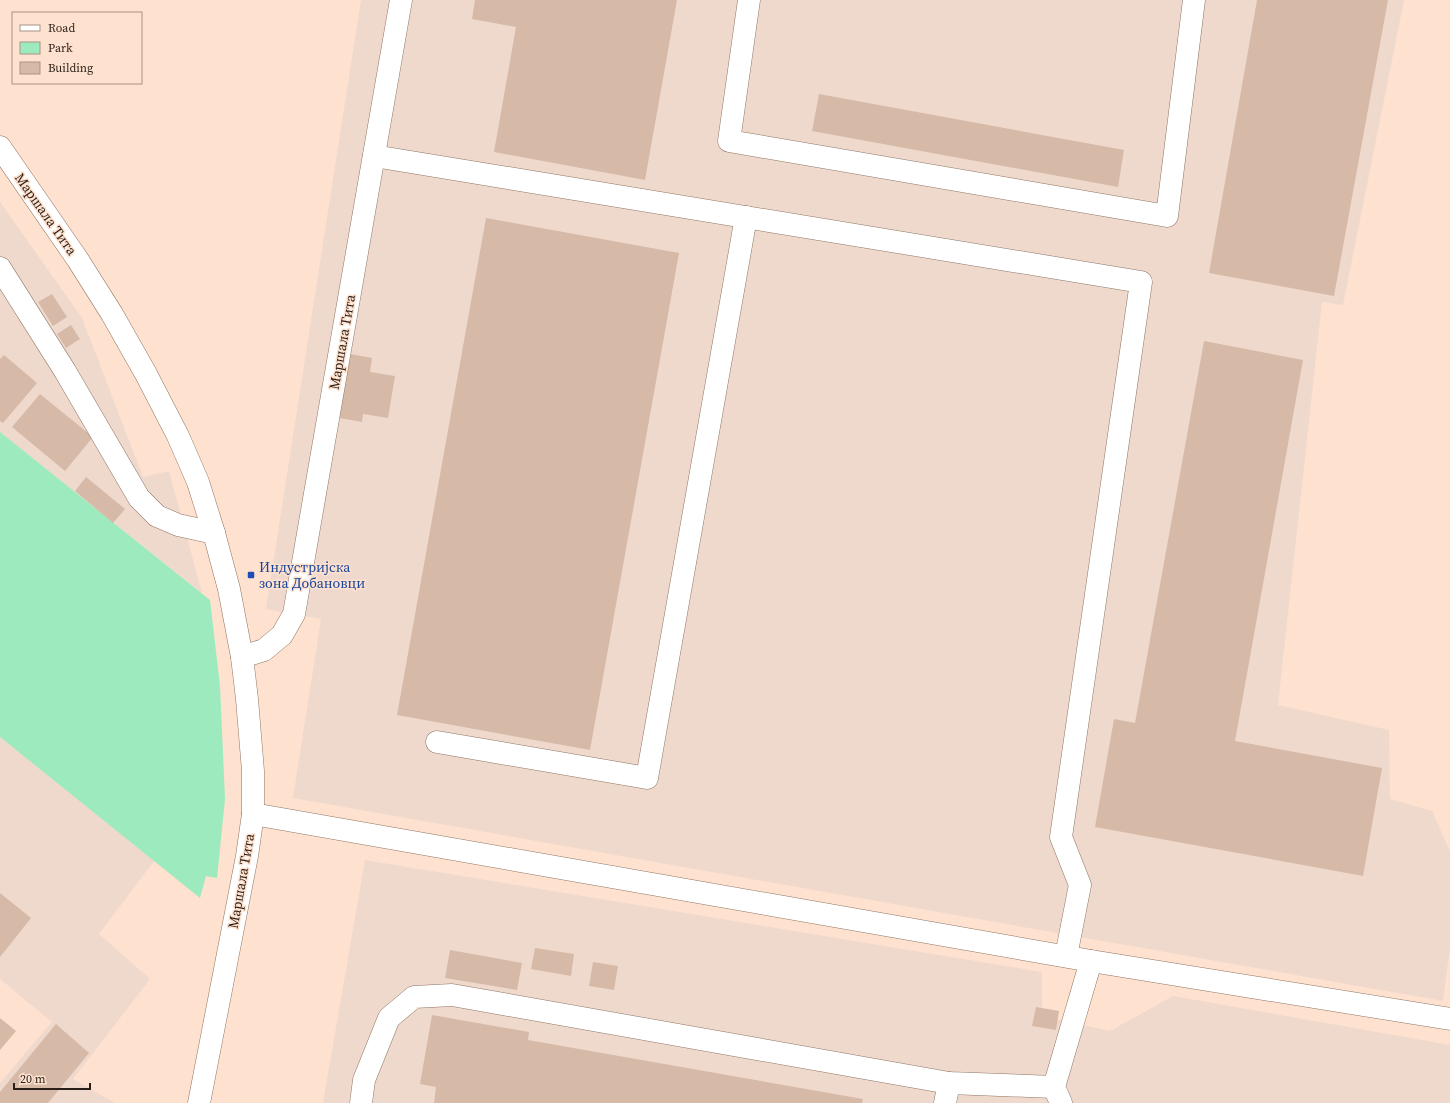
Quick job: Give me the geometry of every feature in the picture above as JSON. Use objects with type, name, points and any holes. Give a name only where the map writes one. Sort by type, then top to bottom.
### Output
[{"type":"main road","name":"Маршала Тита","points":[[242,658],[264,650],[282,635],[294,614],[401,0]]},
{"type":"main road","points":[[749,0],[729,141],[1168,216],[1194,0]]},
{"type":"main road","name":"Маршала Тита","points":[[0,147],[78,260],[112,314],[146,374],[178,436],[198,482],[229,589],[242,658],[250,735],[253,814],[247,856],[199,1103]]},
{"type":"main road","points":[[374,156],[1141,282],[1061,837],[1080,885],[1066,956]]},
{"type":"main road","points":[[437,742],[647,778],[746,218]]},
{"type":"main road","points":[[0,268],[65,371],[139,498],[157,516],[178,525],[214,534]]},
{"type":"main road","points":[[253,814],[1091,961],[1450,1019]]},
{"type":"main road","points":[[361,1103],[364,1080],[389,1018],[414,997],[452,995],[947,1093],[1058,1095],[1091,961]]},
{"type":"shaded area","points":[[361,0],[1404,0],[1343,305],[1322,302],[1278,705],[1389,730],[1390,799],[1432,811],[1450,851],[1450,947],[1443,1001],[293,798],[321,619],[266,609]]},
{"type":"shaded area","points":[[0,202],[82,318],[143,477],[169,471],[202,593],[0,432]]},
{"type":"shaded area","points":[[0,737],[154,861],[99,934],[150,979],[73,1079],[115,1103],[0,1103],[0,1083],[52,1022],[0,979]]},
{"type":"shaded area","points":[[365,860],[1042,972],[1042,1016],[1110,1031],[1173,996],[1450,1045],[1450,1103],[323,1103]]},
{"type":"green space","points":[[0,432],[210,600],[220,686],[225,799],[217,878],[206,876],[200,898],[0,737]]},
{"type":"building","points":[[475,0],[677,0],[645,180],[494,152],[516,27],[472,19]]},
{"type":"building","points":[[1257,0],[1388,0],[1334,296],[1209,273]]},
{"type":"building","points":[[819,94],[1124,150],[1118,187],[812,131]]},
{"type":"building","points":[[486,218],[679,253],[590,750],[397,715]]},
{"type":"building","points":[[52,294],[67,317],[53,326],[38,302]]},
{"type":"building","points":[[71,325],[80,339],[66,348],[57,334]]},
{"type":"building","points":[[1204,341],[1303,360],[1235,741],[1382,768],[1363,876],[1095,827],[1114,719],[1135,723]]},
{"type":"building","points":[[345,353],[372,358],[370,372],[395,376],[388,418],[363,414],[362,422],[334,417]]},
{"type":"building","points":[[4,355],[37,383],[3,423],[0,421],[0,359]]},
{"type":"building","points":[[40,394],[93,437],[65,471],[12,427]]},
{"type":"building","points":[[86,477],[125,509],[113,523],[75,491]]},
{"type":"building","points":[[0,893],[31,918],[0,957]]},
{"type":"building","points":[[535,948],[574,954],[571,976],[531,969]]},
{"type":"building","points":[[450,950],[522,963],[517,990],[445,978]]},
{"type":"building","points":[[593,962],[618,966],[614,990],[589,986]]},
{"type":"building","points":[[1036,1007],[1059,1011],[1056,1030],[1032,1026]]},
{"type":"building","points":[[432,1015],[529,1032],[528,1040],[863,1099],[862,1103],[434,1103],[436,1087],[420,1084]]},
{"type":"building","points":[[0,1018],[16,1031],[0,1050]]},
{"type":"building","points":[[56,1024],[89,1053],[48,1103],[0,1103],[0,1092]]},
{"type":"place","name":"Индустријска зона Добановци","points":[[251,575]]}]
